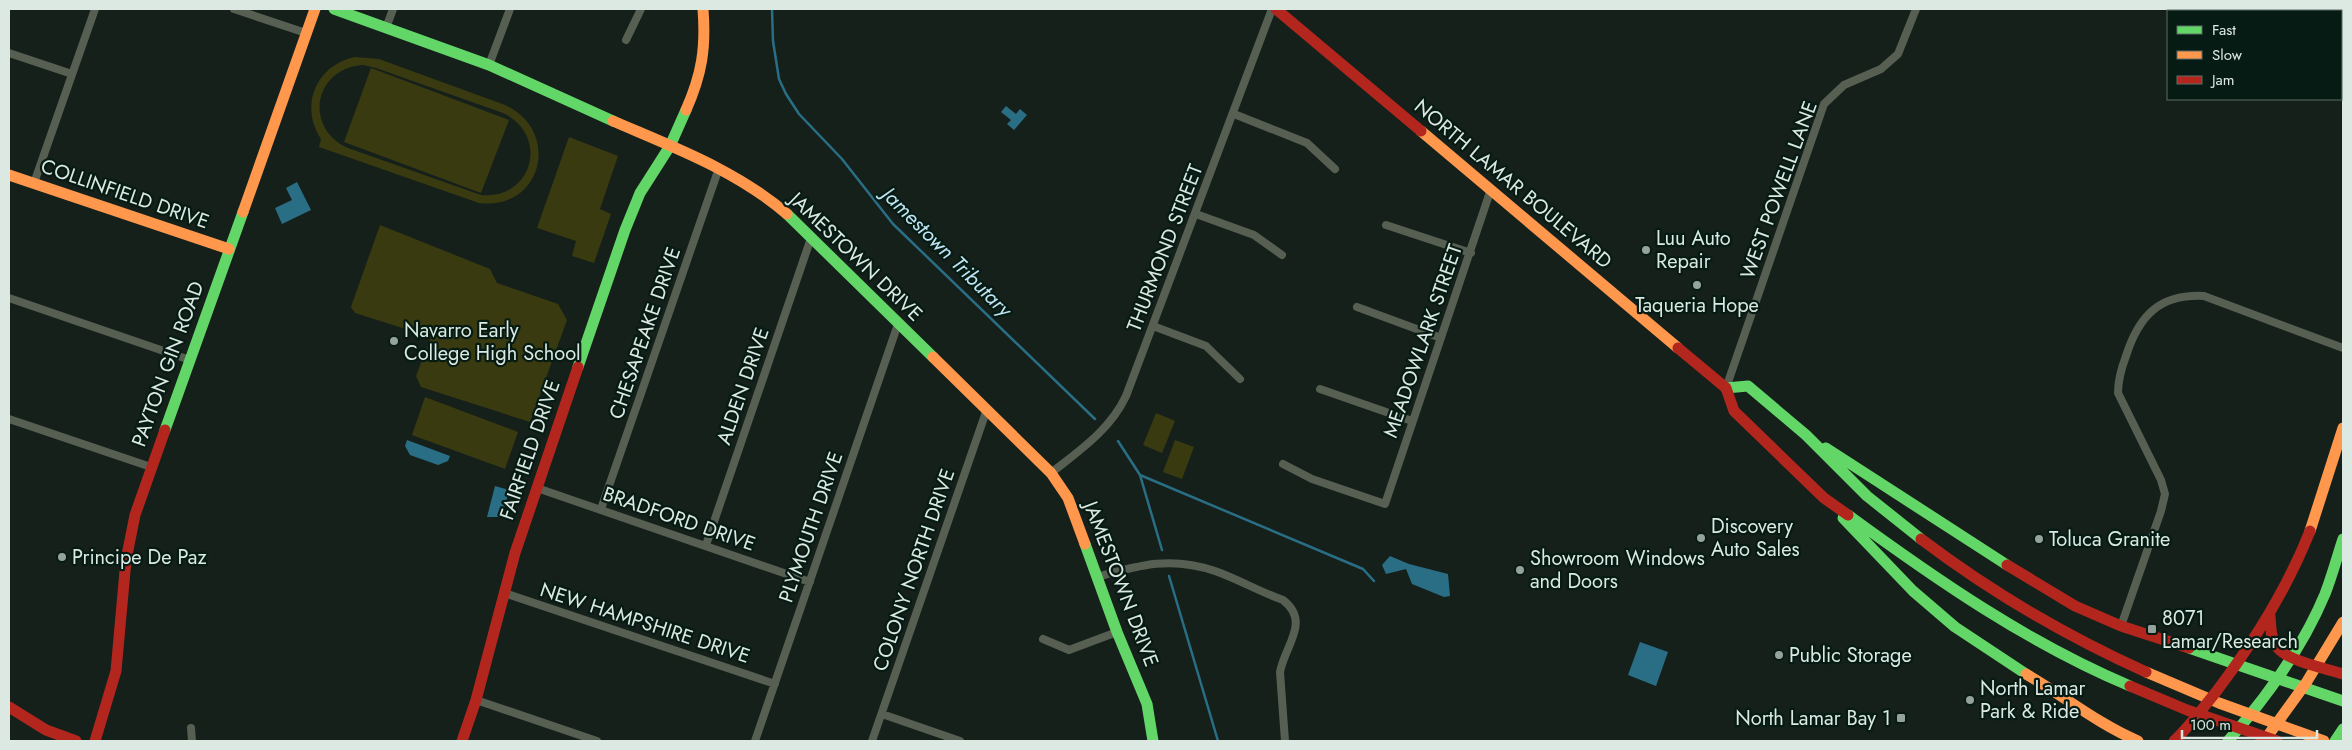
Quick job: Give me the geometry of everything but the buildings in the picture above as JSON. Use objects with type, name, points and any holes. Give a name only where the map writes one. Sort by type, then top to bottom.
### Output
[{"type":"main road","name":"PAYTON GIN ROAD","points":[[95,741],[116,671],[129,541],[135,515],[315,9]]},
{"type":"main road","name":"JAMESTOWN DRIVE","points":[[334,9],[490,65],[719,168],[766,196],[1051,473],[1068,498],[1117,632],[1147,704],[1153,741]]},
{"type":"main road","name":"FAIRFIELD DRIVE","points":[[462,741],[476,700],[515,553],[634,207],[651,174],[670,146],[693,97],[702,68],[705,39],[703,9]]},
{"type":"main road","name":"NORTH LAMAR BOULEVARD","points":[[1276,9],[1726,388],[1734,411],[1824,498],[1928,574],[2025,634],[2074,661],[2146,694],[2277,741]]},
{"type":"main road","name":"COLLINFIELD DRIVE","points":[[9,175],[229,249]]},
{"type":"main road","points":[[1726,388],[1748,386],[1807,436],[1858,488],[1900,523],[1981,582],[2035,616],[2084,644],[2196,696],[2324,741]]},
{"type":"main road","points":[[2178,738],[2238,664],[2270,616],[2296,566],[2310,533],[2343,428]]},
{"type":"main road","points":[[1807,436],[2021,574],[2075,606],[2121,626],[2343,701]]},
{"type":"main road","points":[[1824,498],[1898,576],[1936,612],[1976,642],[2059,693],[2112,730],[2138,741]]},
{"type":"main road","points":[[2228,741],[2275,685],[2304,638],[2325,592],[2343,539]]},
{"type":"main road","points":[[2270,616],[2274,638],[2278,647],[2286,653],[2343,674]]},
{"type":"main road","points":[[2264,741],[2293,704],[2331,646],[2343,622]]},
{"type":"main road","points":[[9,706],[46,730],[76,741]]},
{"type":"main road","points":[[2336,741],[2343,729]]},
{"type":"main road","points":[[2112,730],[2118,741]]},
{"type":"street","points":[[34,184],[95,9]]},
{"type":"street","points":[[234,9],[306,32]]},
{"type":"street","points":[[386,28],[393,9]]},
{"type":"street","points":[[490,65],[510,9]]},
{"type":"street","points":[[626,40],[640,9]]},
{"type":"street","name":"THURMOND STREET","points":[[1051,473],[1092,441],[1119,411],[1196,214],[1272,9]]},
{"type":"street","name":"WEST POWELL LANE","points":[[1726,388],[1824,104],[1844,85],[1881,68],[1898,54],[1916,9]]},
{"type":"street","points":[[9,53],[72,74]]},
{"type":"street","points":[[1234,114],[1306,143],[1335,170]]},
{"type":"street","name":"CHESAPEAKE DRIVE","points":[[601,509],[719,168]]},
{"type":"street","name":"MEADOWLARK STREET","points":[[1283,464],[1312,479],[1386,504],[1412,421],[1471,253],[1491,189]]},
{"type":"street","points":[[1196,214],[1254,235],[1282,255]]},
{"type":"street","points":[[1386,225],[1471,253]]},
{"type":"street","name":"ALDEN DRIVE","points":[[706,545],[811,238]]},
{"type":"street","points":[[2121,626],[2161,512],[2165,494],[2161,480],[2118,393],[2118,379],[2131,339],[2141,321],[2159,305],[2180,297],[2204,296],[2343,348]]},
{"type":"street","points":[[9,298],[190,360]]},
{"type":"street","points":[[1356,307],[1441,338]]},
{"type":"street","name":"PLYMOUTH DRIVE","points":[[755,741],[898,324]]},
{"type":"street","points":[[1153,326],[1206,346],[1240,378]]},
{"type":"street","points":[[1320,389],[1412,421]]},
{"type":"street","name":"COLONY NORTH DRIVE","points":[[872,741],[987,409]]},
{"type":"street","points":[[9,419],[151,467]]},
{"type":"street","name":"BRADFORD DRIVE","points":[[537,488],[810,582]]},
{"type":"street","points":[[1097,578],[1141,564],[1174,562],[1192,564],[1216,571],[1283,600],[1290,605],[1294,612],[1296,627],[1280,672],[1285,741]]},
{"type":"street","name":"NEW HAMPSHIRE DRIVE","points":[[504,593],[776,684]]},
{"type":"street","points":[[1043,639],[1069,650],[1117,632]]},
{"type":"street","points":[[476,700],[597,741]]},
{"type":"street","points":[[882,714],[960,741]]},
{"type":"street","points":[[191,728],[192,741]]},
{"type":"shaded area","points":[[355,57],[379,59],[505,105],[523,117],[534,132],[538,150],[537,167],[530,182],[518,195],[501,202],[479,203],[319,147],[321,139],[312,113],[315,89],[321,78],[341,61]],"holes":[[[363,65],[503,113],[518,123],[527,136],[530,150],[529,164],[523,177],[513,187],[499,194],[481,195],[348,148],[334,139],[324,127],[320,114],[320,100],[325,87],[334,76],[346,69]]]},
{"type":"shaded area","points":[[371,68],[509,120],[481,193],[344,142]]},
{"type":"shaded area","points":[[569,137],[618,156],[600,209],[611,214],[594,263],[572,256],[576,241],[537,228]]},
{"type":"shaded area","points":[[380,225],[490,269],[497,283],[558,304],[567,320],[530,422],[421,387],[416,376],[431,337],[355,313],[351,307]]},
{"type":"shaded area","points":[[425,397],[518,432],[505,469],[412,435]]},
{"type":"shaded area","points":[[1156,413],[1175,421],[1162,453],[1143,445]]},
{"type":"shaded area","points":[[1175,440],[1194,447],[1182,479],[1163,472]]},
{"type":"water","points":[[1006,106],[1016,114],[1020,109],[1027,115],[1014,130],[1007,124],[1011,120],[1001,112]]},
{"type":"water","points":[[297,182],[311,210],[282,224],[275,208],[292,200],[286,188]]},
{"type":"water","points":[[407,440],[450,456],[448,461],[438,465],[410,455],[405,446]]},
{"type":"water","points":[[495,486],[509,490],[502,517],[487,517]]},
{"type":"water","points":[[1390,556],[1409,564],[1448,574],[1450,596],[1444,597],[1412,584],[1406,569],[1386,574],[1382,565]]},
{"type":"water","points":[[1640,642],[1668,652],[1656,686],[1628,675]]},
{"type":"waterway","name":"Jamestown Tributary","points":[[772,9],[773,41],[779,79],[799,114],[842,159],[893,224],[1095,419]]},
{"type":"waterway","name":"Jamestown Tributary","points":[[1118,441],[1140,475],[1162,550]]},
{"type":"waterway","points":[[1140,475],[1363,569],[1374,581]]},
{"type":"waterway","name":"Jamestown Tributary","points":[[1169,576],[1218,741]]},
{"type":"traffic: fast","points":[[334,9],[489,65],[613,121]]},
{"type":"traffic: fast","points":[[578,367],[625,230],[640,193],[670,146],[686,110]]},
{"type":"traffic: fast","points":[[165,430],[243,212]]},
{"type":"traffic: fast","points":[[787,214],[933,357]]},
{"type":"traffic: fast","points":[[1726,388],[1748,386],[1806,435],[1867,496],[1921,539]]},
{"type":"traffic: fast","points":[[1826,448],[2007,565]]},
{"type":"traffic: fast","points":[[1848,515],[1984,609],[2055,650],[2130,686]]},
{"type":"traffic: fast","points":[[1843,518],[1913,591],[1955,627],[2026,674]]},
{"type":"traffic: fast","points":[[2228,741],[2270,690],[2306,634],[2325,594],[2343,539]]},
{"type":"traffic: fast","points":[[1085,544],[1117,632],[1147,704],[1153,741]]},
{"type":"traffic: fast","points":[[2189,648],[2343,701]]},
{"type":"traffic: fast","points":[[2335,741],[2343,729]]},
{"type":"traffic: slow","points":[[243,212],[315,9]]},
{"type":"traffic: slow","points":[[686,110],[696,85],[702,61],[704,36],[703,9]]},
{"type":"traffic: slow","points":[[613,121],[681,150],[725,172],[767,198],[787,214]]},
{"type":"traffic: slow","points":[[1421,131],[1678,348]]},
{"type":"traffic: slow","points":[[9,175],[229,249]]},
{"type":"traffic: slow","points":[[933,357],[1051,473],[1068,498],[1085,544]]},
{"type":"traffic: slow","points":[[2310,531],[2343,428]]},
{"type":"traffic: slow","points":[[2264,741],[2306,683],[2343,622]]},
{"type":"traffic: slow","points":[[2146,672],[2219,703],[2324,741]]},
{"type":"traffic: slow","points":[[2026,674],[2095,718],[2138,741]]},
{"type":"traffic: jam","points":[[1276,9],[1421,131]]},
{"type":"traffic: jam","points":[[1678,348],[1726,388],[1734,411],[1824,498],[1848,515]]},
{"type":"traffic: jam","points":[[462,741],[476,700],[515,553],[578,367]]},
{"type":"traffic: jam","points":[[95,741],[116,671],[126,560],[135,515],[165,430]]},
{"type":"traffic: jam","points":[[2174,741],[2216,692],[2269,614],[2291,574],[2310,531]]},
{"type":"traffic: jam","points":[[1921,539],[1974,577],[2030,612],[2146,672]]},
{"type":"traffic: jam","points":[[2007,565],[2075,606],[2121,626],[2189,648]]},
{"type":"traffic: jam","points":[[2270,616],[2273,640],[2283,652],[2298,661],[2343,674]]},
{"type":"traffic: jam","points":[[2130,686],[2187,710],[2277,741]]},
{"type":"traffic: jam","points":[[9,707],[46,730],[76,741]]},
{"type":"place","name":"Luu Auto Repair","points":[[1646,250]]},
{"type":"place","name":"Taqueria Hope","points":[[1697,285]]},
{"type":"place","name":"Navarro Early College High School","points":[[394,341]]},
{"type":"place","name":"Discovery Auto Sales","points":[[1701,538]]},
{"type":"place","name":"Toluca Granite","points":[[2039,539]]},
{"type":"place","name":"Principe De Paz","points":[[62,557]]},
{"type":"place","name":"Showroom Windows and Doors","points":[[1520,570]]},
{"type":"place","name":"8071 Lamar/Research","points":[[2152,629]]},
{"type":"place","name":"Public Storage","points":[[1779,655]]},
{"type":"place","name":"North Lamar Park & Ride","points":[[1970,700]]},
{"type":"place","name":"North Lamar Bay 1","points":[[1901,718]]}]
